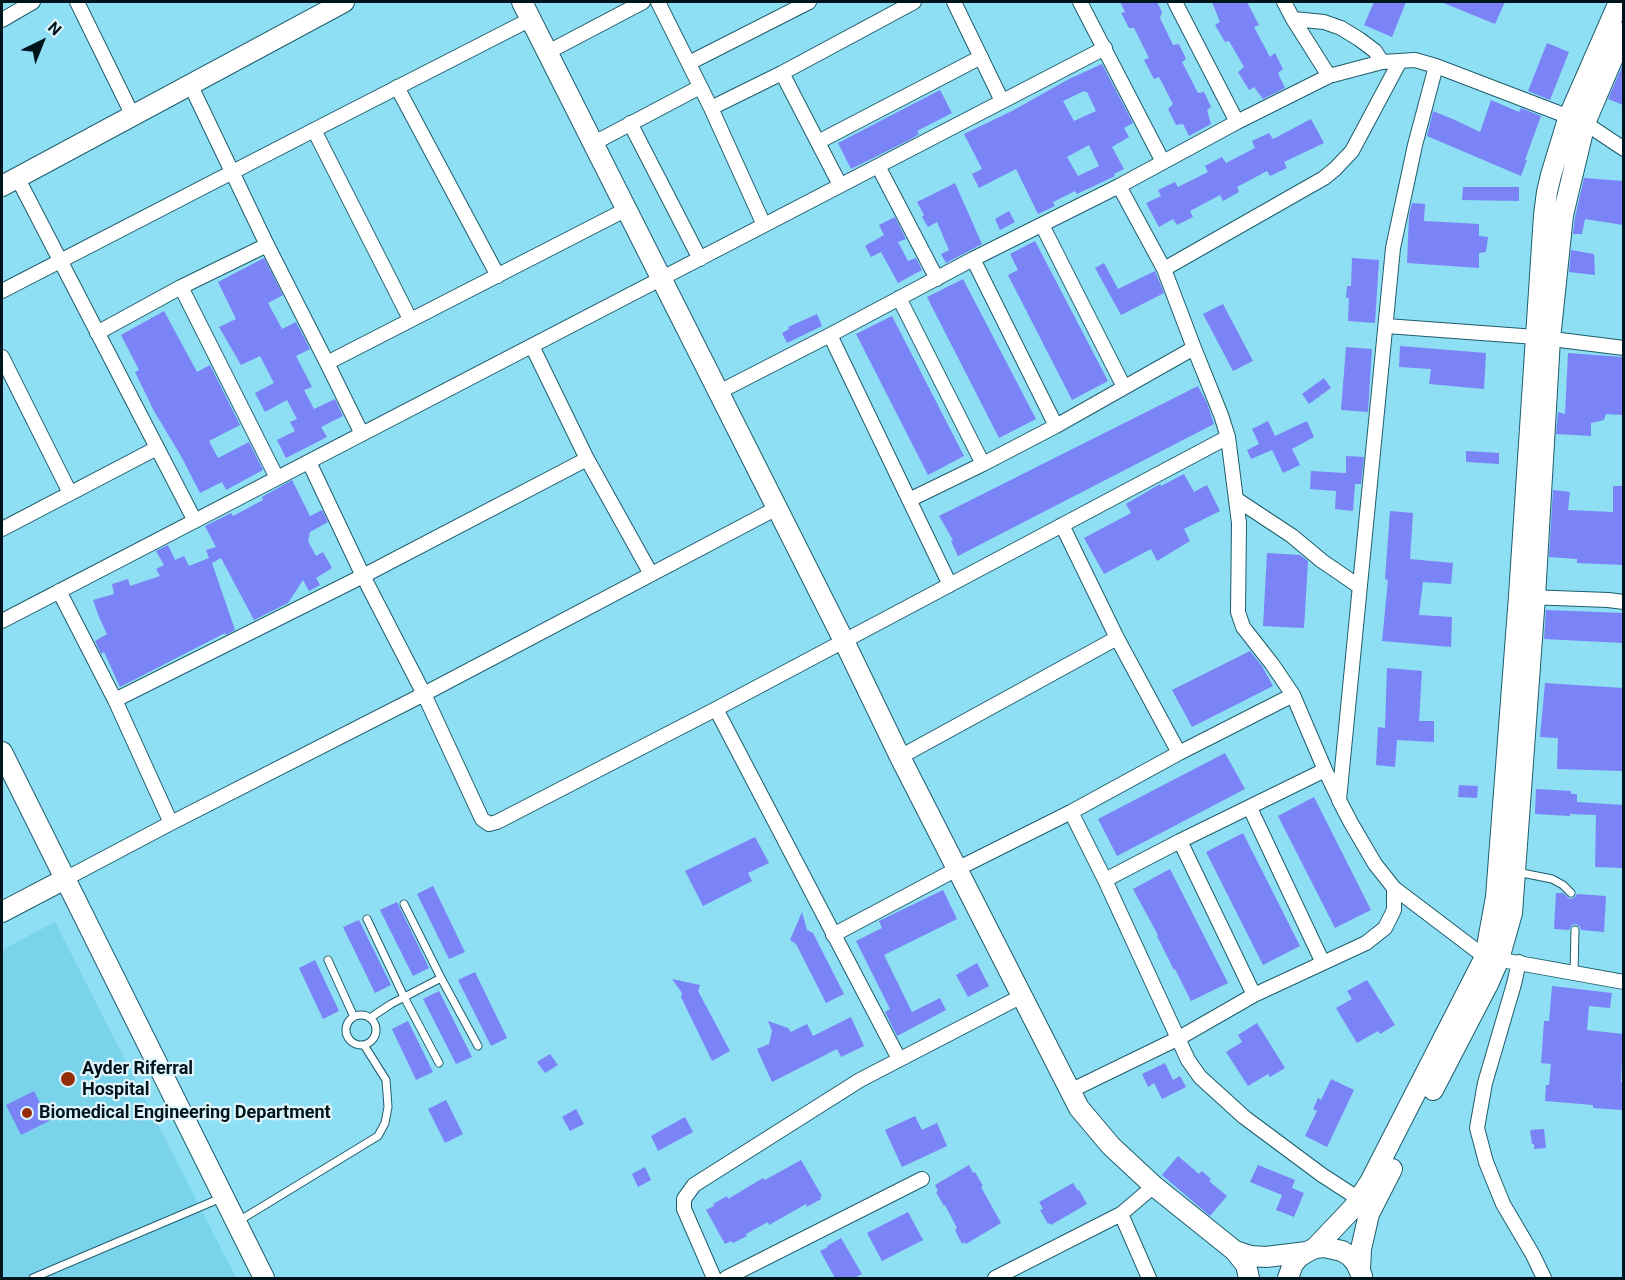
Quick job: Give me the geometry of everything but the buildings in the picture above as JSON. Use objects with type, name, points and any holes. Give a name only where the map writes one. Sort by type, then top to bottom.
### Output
[{"type":"street","points":[[2,20],[33,2]]},
{"type":"street","points":[[77,2],[133,116]]},
{"type":"street","points":[[195,521],[60,262],[9,182],[344,2]]},
{"type":"street","points":[[548,52],[644,2]]},
{"type":"street","points":[[658,2],[711,108],[764,225]]},
{"type":"street","points":[[689,63],[809,2]]},
{"type":"street","points":[[711,108],[782,73],[914,2]]},
{"type":"street","points":[[954,2],[1002,101]]},
{"type":"street","points":[[1080,2],[1162,162]]},
{"type":"street","points":[[1175,2],[1237,122]]},
{"type":"street","points":[[1284,2],[1329,76]]},
{"type":"street","points":[[1577,120],[1619,2]]},
{"type":"street","points":[[2,291],[398,87],[528,7],[548,52],[900,757],[1079,1108],[1111,1146],[1154,1186],[1234,1251],[1246,1265],[1249,1278]]},
{"type":"street","points":[[1293,19],[1323,22],[1341,28],[1375,51],[1382,62]]},
{"type":"street","points":[[1544,1278],[1503,1204],[1486,1162],[1477,1128],[1485,1083],[1514,984],[1501,960],[1496,897],[1514,764],[1522,672],[1543,338],[1554,215],[1551,175],[1623,32]]},
{"type":"street","points":[[2,621],[1105,48]]},
{"type":"street","points":[[818,142],[981,57]]},
{"type":"street","points":[[719,392],[1329,76],[1382,62],[1415,60],[1577,120],[1623,149]]},
{"type":"street","points":[[1164,269],[1324,178],[1335,169],[1352,151],[1400,61]]},
{"type":"street","points":[[1340,800],[1393,248],[1415,145],[1436,66]]},
{"type":"street","points":[[782,73],[840,185]]},
{"type":"street","points":[[190,84],[267,245],[362,434]]},
{"type":"street","points":[[398,87],[498,276]]},
{"type":"street","points":[[594,143],[700,87]]},
{"type":"street","points":[[630,123],[700,259]]},
{"type":"street","points":[[314,129],[410,319]]},
{"type":"street","points":[[878,166],[937,279]]},
{"type":"street","points":[[1119,186],[1164,269],[1228,437],[1239,524],[1238,612],[1243,627],[1293,695],[1325,770],[1363,846],[1394,888],[1501,960],[1623,982]]},
{"type":"street","points":[[327,363],[627,209]]},
{"type":"street","points":[[1042,225],[1124,387]]},
{"type":"street","points":[[97,333],[181,287],[267,245]]},
{"type":"street","points":[[973,259],[1056,426]]},
{"type":"street","points":[[181,287],[278,478]]},
{"type":"street","points":[[899,298],[983,464]]},
{"type":"street","points":[[1386,326],[1543,338],[1623,348]]},
{"type":"street","points":[[830,335],[950,585]]},
{"type":"street","points":[[532,346],[587,459],[651,574]]},
{"type":"street","points":[[909,500],[1056,426],[1194,348]]},
{"type":"street","points":[[2,357],[70,493]]},
{"type":"street","points":[[309,462],[363,576],[424,694],[482,819],[489,825],[716,709],[1228,437]]},
{"type":"street","points":[[2,529],[157,448]]},
{"type":"street","points":[[115,700],[363,576],[587,459]]},
{"type":"street","points":[[1236,499],[1292,536],[1322,561],[1360,587]]},
{"type":"street","points":[[2,912],[777,508]]},
{"type":"street","points":[[1062,525],[1179,753]]},
{"type":"street","points":[[59,591],[115,700],[171,823]]},
{"type":"street","points":[[1527,597],[1623,602]]},
{"type":"street","points":[[900,757],[1118,638]]},
{"type":"street","points":[[833,935],[1293,695]]},
{"type":"street","points":[[716,709],[899,1059]]},
{"type":"street","points":[[2,752],[264,1278]]},
{"type":"street","points":[[1361,1275],[1360,1249],[1383,1172],[1501,960],[1512,913],[1514,764]]},
{"type":"street","points":[[1105,880],[1325,770]]},
{"type":"street","points":[[1250,807],[1323,963]]},
{"type":"street","points":[[1071,812],[1188,1060],[1200,1077],[1244,1117],[1322,1175],[1359,1199]]},
{"type":"street","points":[[1180,841],[1254,995]]},
{"type":"street","points":[[1070,1091],[1179,1038],[1254,995],[1366,942],[1385,927],[1394,910],[1394,888]]},
{"type":"street","points":[[714,1278],[684,1209],[684,1198],[694,1185],[860,1080],[1022,996]]},
{"type":"street","points":[[1301,1261],[1383,1172]]},
{"type":"street","points":[[726,1278],[922,1179]]},
{"type":"street","points":[[995,1278],[1013,1275],[1121,1214],[1154,1186]]},
{"type":"street","points":[[1121,1214],[1149,1278]]},
{"type":"street","points":[[1276,1278],[1301,1261],[1333,1248],[1342,1251],[1356,1263],[1361,1275]]},
{"type":"street","points":[[1234,1251],[1250,1256],[1301,1261]]},
{"type":"lane","points":[[1514,871],[1552,879],[1571,893]]},
{"type":"lane","points":[[404,904],[478,1046]]},
{"type":"lane","points":[[367,919],[439,1063]]},
{"type":"lane","points":[[1574,973],[1575,930]]},
{"type":"lane","points":[[328,960],[354,1017]]},
{"type":"lane","points":[[370,1018],[441,978]]},
{"type":"lane","points":[[362,1015],[370,1018],[375,1025],[376,1033],[372,1041],[356,1044],[349,1039],[346,1031],[348,1023],[354,1017],[362,1015]]},
{"type":"lane","points":[[236,1222],[378,1136],[385,1123],[388,1107],[386,1080],[364,1044]]},
{"type":"lane","points":[[33,1278],[224,1197]]},
{"type":"shaded area","name":"Ayder Riferral Hospital","points":[[55,922],[236,1278],[2,1278],[2,950]]},
{"type":"place","name":"Ayder Riferral Hospital","points":[[68,1079]]},
{"type":"place","name":"Biomedical Engineering Department","points":[[27,1113]]}]
